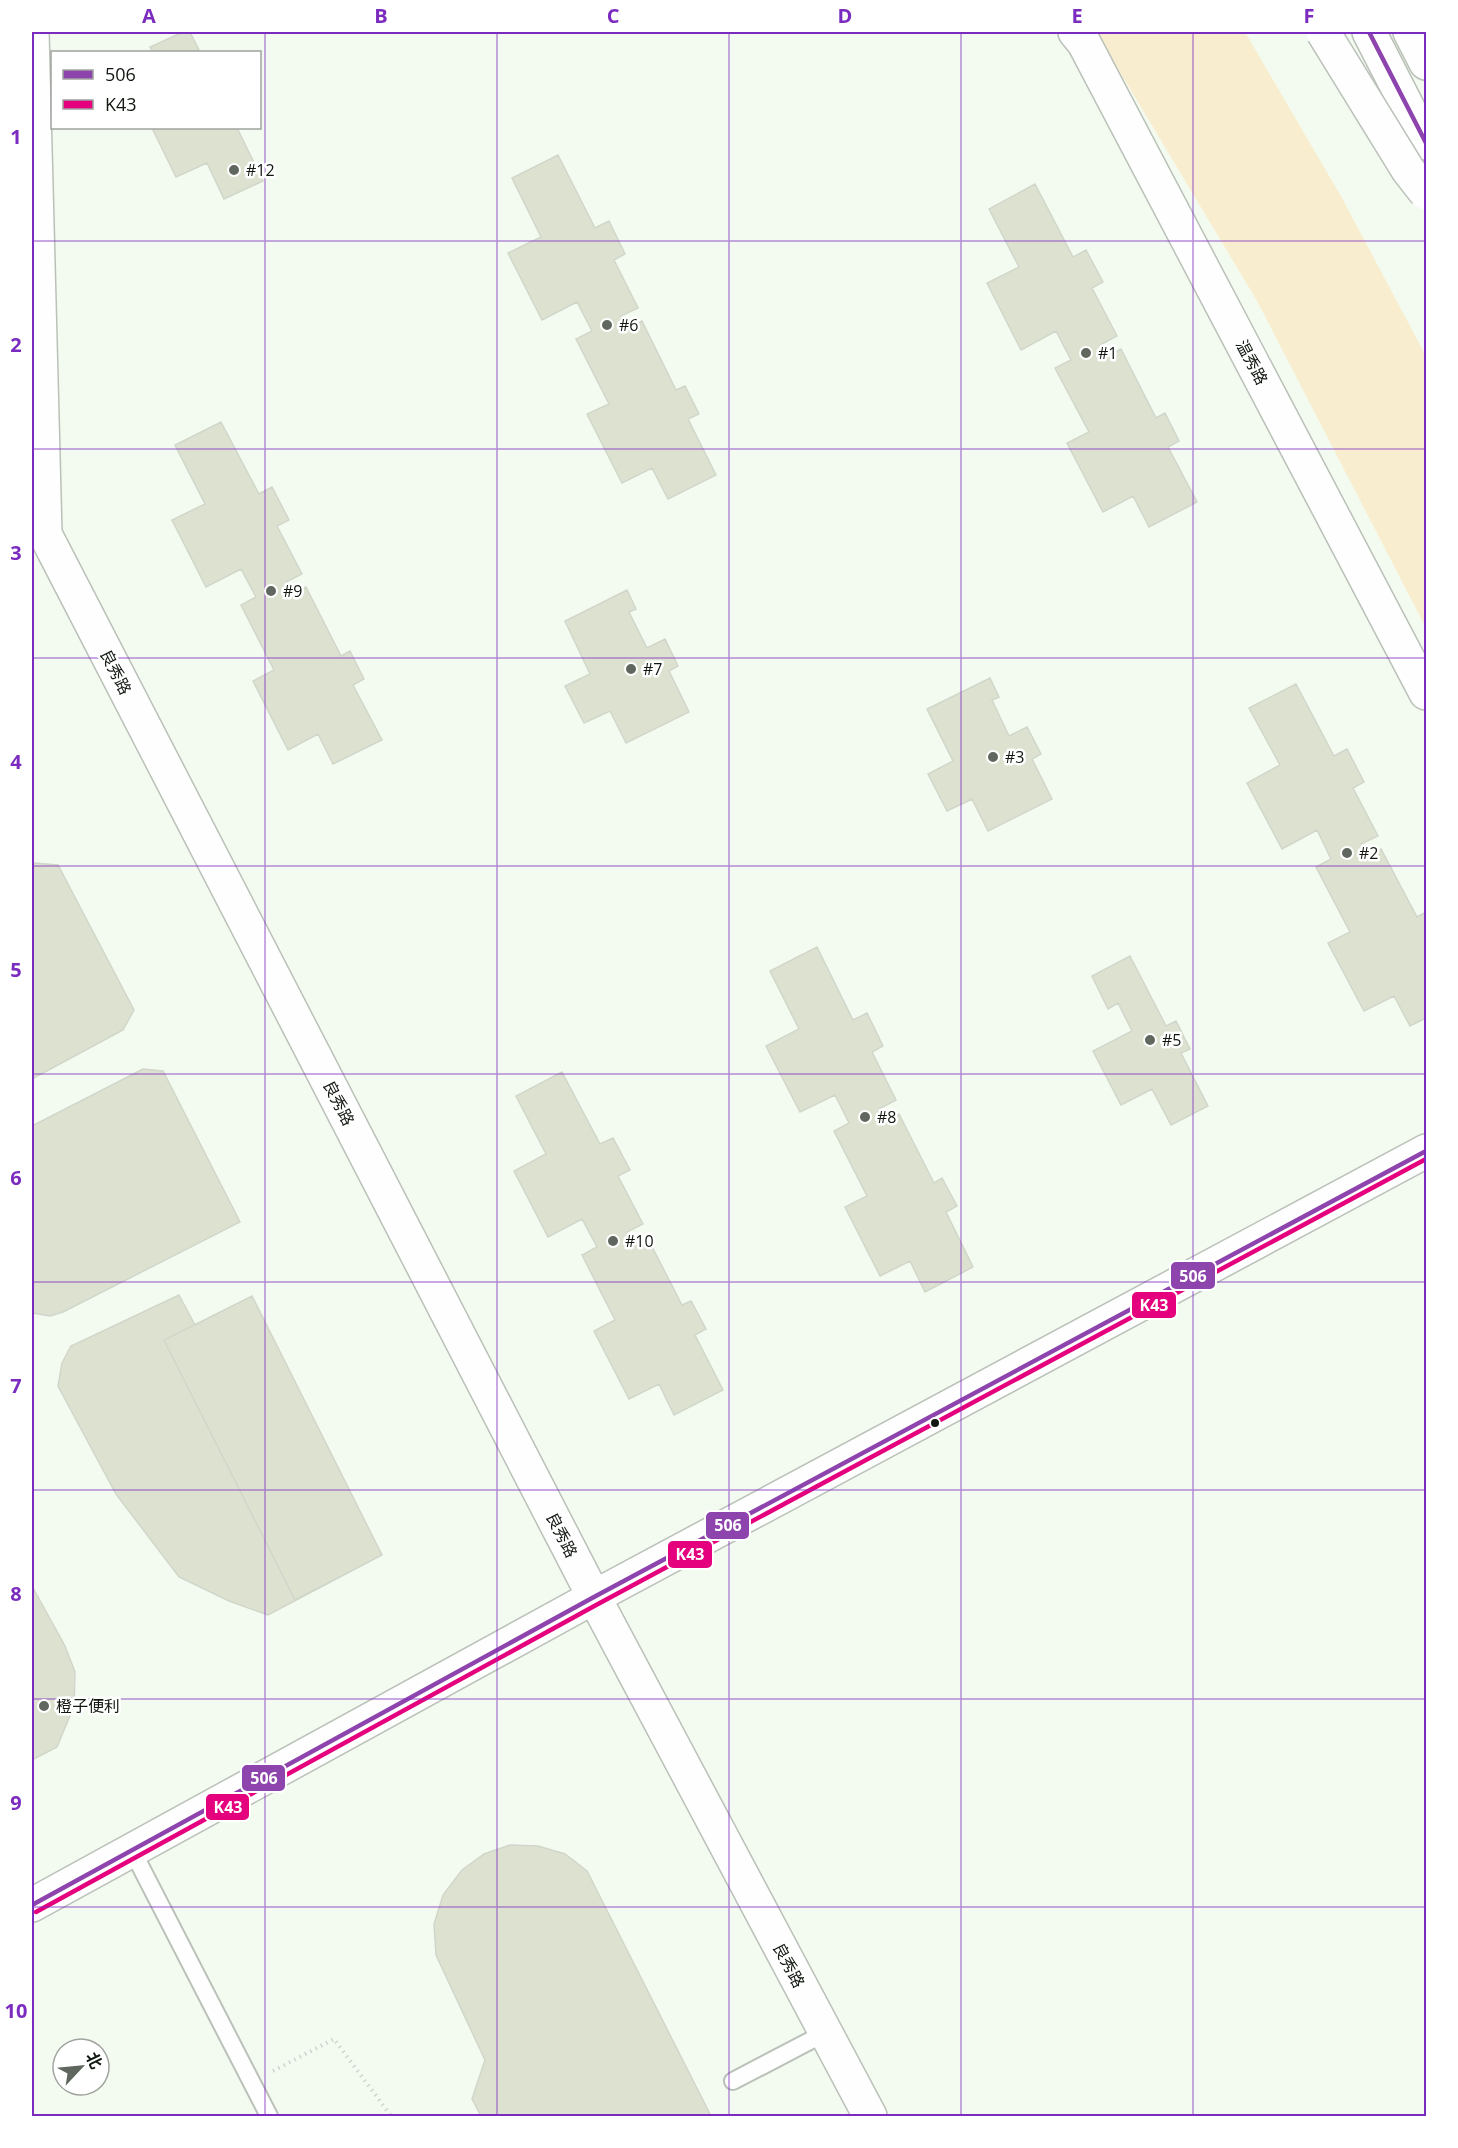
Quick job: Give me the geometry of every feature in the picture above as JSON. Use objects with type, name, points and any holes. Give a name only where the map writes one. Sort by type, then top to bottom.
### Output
[{"type":"main road","name":"良秀路","points":[[32,32],[38,534],[594,1597],[870,2116]]},
{"type":"main road","name":"温秀路","points":[[1076,32],[1426,693]]},
{"type":"main road","points":[[1323,32],[1408,170],[1426,193]]},
{"type":"main road","points":[[1369,32],[1426,143]]},
{"type":"main road","points":[[1410,32],[1426,63]]},
{"type":"main road","points":[[32,1905],[594,1597],[1426,1151]]},
{"type":"lane","points":[[132,1850],[269,2116]]},
{"type":"lane","points":[[733,2081],[825,2033]]},
{"type":"path","points":[[251,2082],[334,2039],[391,2116]]},
{"type":"shaded area","points":[[1096,32],[1245,32],[1342,198],[1426,356],[1426,628],[1257,301]]},
{"type":"building","points":[[183,32],[190,32],[200,51],[152,51],[150,47]]},
{"type":"building","name":"#12","points":[[152,129],[237,129],[263,181],[224,199],[207,163],[176,177]]},
{"type":"building","name":"#6","points":[[558,155],[595,228],[609,221],[625,254],[614,260],[638,308],[621,316],[627,329],[642,321],[676,390],[685,386],[699,414],[688,419],[716,475],[668,499],[652,468],[622,483],[587,414],[609,404],[576,339],[592,331],[577,302],[542,320],[508,253],[541,237],[512,178]]},
{"type":"building","name":"#1","points":[[1035,184],[1073,257],[1086,250],[1103,282],[1092,288],[1117,336],[1100,345],[1106,357],[1121,349],[1156,418],[1165,413],[1179,441],[1168,447],[1197,502],[1149,527],[1133,496],[1103,512],[1067,443],[1089,432],[1055,368],[1071,360],[1056,331],[1021,350],[987,283],[1019,267],[989,209]]},
{"type":"building","name":"#9","points":[[221,422],[259,494],[272,487],[289,520],[277,526],[302,574],[286,582],[292,595],[306,587],[341,656],[350,651],[364,679],[353,685],[382,740],[333,764],[318,734],[288,750],[253,681],[274,670],[241,605],[256,597],[241,569],[206,587],[172,520],[205,504],[175,445]]},
{"type":"building","name":"#7","points":[[627,590],[636,609],[629,612],[647,648],[665,639],[678,666],[669,671],[689,712],[626,743],[610,711],[584,723],[565,686],[590,674],[565,621]]},
{"type":"building","name":"#3","points":[[990,678],[999,697],[992,700],[1009,736],[1027,727],[1041,754],[1032,759],[1052,799],[988,831],[972,799],[947,811],[928,774],[953,761],[927,709]]},
{"type":"building","name":"#2","points":[[1296,684],[1334,756],[1347,749],[1364,782],[1353,788],[1378,836],[1361,844],[1367,856],[1381,849],[1417,917],[1426,912],[1426,1018],[1410,1026],[1394,996],[1364,1011],[1328,943],[1350,932],[1316,867],[1331,859],[1317,830],[1282,849],[1247,783],[1280,765],[1249,708]]},
{"type":"building","points":[[35,863],[58,865],[134,1010],[123,1030],[32,1079],[32,865]]},
{"type":"building","name":"#8","points":[[817,947],[853,1020],[867,1013],[883,1046],[872,1052],[896,1100],[879,1109],[885,1121],[899,1114],[934,1183],[942,1178],[957,1206],[946,1212],[973,1267],[925,1292],[910,1261],[880,1276],[845,1207],[867,1196],[834,1131],[849,1123],[835,1095],[800,1112],[766,1046],[799,1029],[770,971]]},
{"type":"building","name":"#5","points":[[1130,956],[1166,1026],[1176,1021],[1190,1049],[1181,1053],[1208,1106],[1171,1125],[1152,1089],[1121,1105],[1093,1051],[1132,1031],[1118,1003],[1108,1009],[1092,976]]},
{"type":"building","points":[[143,1069],[163,1071],[240,1222],[63,1312],[50,1316],[33,1313],[32,1126]]},
{"type":"building","name":"#10","points":[[562,1072],[600,1144],[613,1138],[630,1170],[618,1176],[643,1224],[627,1232],[633,1245],[647,1237],[682,1305],[691,1301],[706,1329],[695,1335],[723,1390],[674,1415],[659,1384],[629,1399],[594,1331],[615,1320],[582,1255],[597,1247],[582,1219],[548,1237],[514,1171],[546,1154],[516,1096]]},
{"type":"building","points":[[179,1295],[195,1325],[252,1296],[382,1555],[268,1615],[229,1601],[179,1577],[116,1494],[58,1386],[62,1363],[71,1346]]},
{"type":"building","points":[[252,1296],[382,1555],[295,1600],[164,1340]]},
{"type":"building","points":[[32,1586],[65,1646],[75,1672],[74,1706],[57,1747],[32,1760]]},
{"type":"building","points":[[510,1845],[538,1846],[565,1854],[587,1871],[711,2116],[481,2116],[472,2099],[485,2060],[436,1955],[434,1924],[443,1895],[462,1870],[484,1854]]},
{"type":"transit line","name":"506","points":[[1369,32],[1426,143]]},
{"type":"transit line","name":"506","points":[[32,1905],[594,1597],[1426,1151]]},
{"type":"transit line","name":"K43","points":[[36,1912],[598,1604],[1426,1159]]},
{"type":"place","name":"#12","points":[[234,170]]},
{"type":"place","name":"#6","points":[[607,325]]},
{"type":"place","name":"#1","points":[[1086,353]]},
{"type":"place","name":"#9","points":[[271,591]]},
{"type":"place","name":"#7","points":[[631,669]]},
{"type":"place","name":"#3","points":[[993,757]]},
{"type":"place","name":"#2","points":[[1347,853]]},
{"type":"place","name":"#5","points":[[1150,1040]]},
{"type":"place","name":"#8","points":[[865,1117]]},
{"type":"place","name":"#10","points":[[613,1241]]},
{"type":"place","name":"橙子便利","points":[[44,1706]]}]
